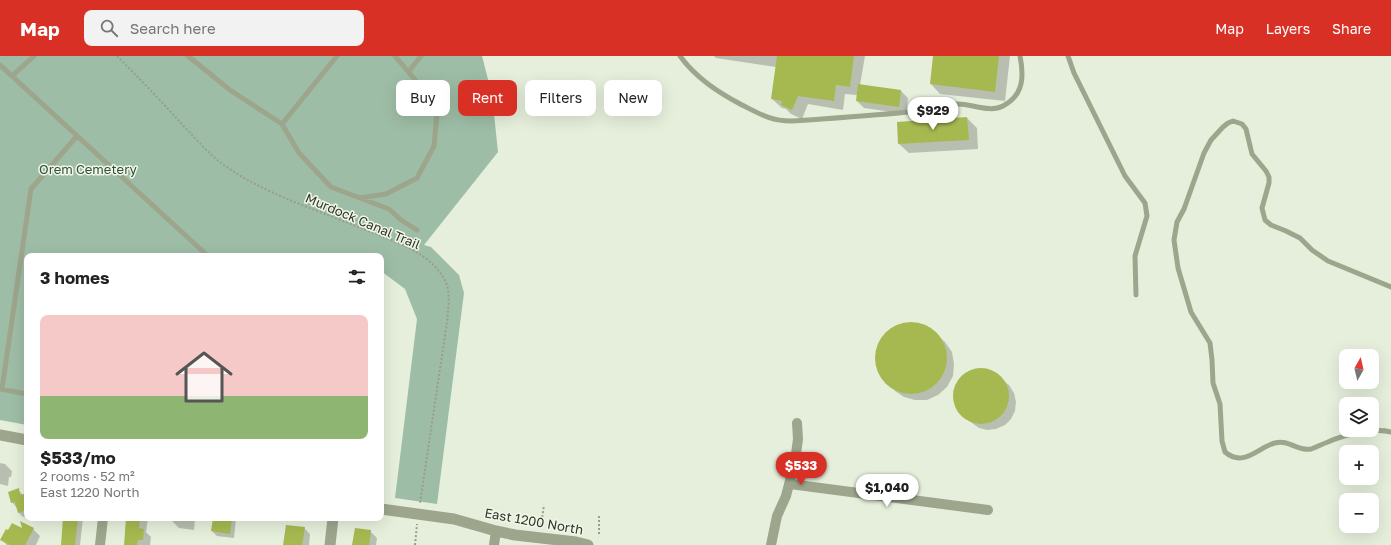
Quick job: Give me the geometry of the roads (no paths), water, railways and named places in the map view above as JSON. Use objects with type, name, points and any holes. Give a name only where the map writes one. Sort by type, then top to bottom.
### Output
[{"type":"street","points":[[771,545],[776,516],[786,496],[798,451],[797,424]]},
{"type":"street","points":[[0,435],[24,439]]},
{"type":"street","points":[[790,484],[988,510]]},
{"type":"street","name":"East 1200 North","points":[[384,509],[454,520],[496,531],[588,545]]},
{"type":"street","points":[[100,545],[103,521]]},
{"type":"street","points":[[330,545],[333,521]]},
{"type":"street","points":[[494,545],[496,531]]},
{"type":"lane","points":[[12,76],[34,56]]},
{"type":"lane","points":[[188,56],[230,90],[282,124],[299,153],[331,187],[389,209],[400,220],[417,230]]},
{"type":"lane","points":[[282,124],[337,56]]},
{"type":"lane","points":[[359,198],[386,194],[417,178],[434,146],[437,114],[427,94],[395,56]]},
{"type":"lane","points":[[408,71],[421,56]]},
{"type":"lane","points":[[680,56],[687,66],[708,86],[766,118],[780,121],[791,121],[917,111],[958,104],[990,108],[1002,107],[1014,98],[1023,82],[1023,68],[1020,56]]},
{"type":"lane","points":[[1068,56],[1074,73],[1125,176],[1145,203],[1147,216],[1135,256],[1136,295]]},
{"type":"lane","points":[[0,65],[205,253]]},
{"type":"lane","points":[[1391,287],[1328,261],[1312,250],[1300,238],[1271,225],[1265,220],[1262,208],[1268,188],[1269,177],[1266,170],[1252,154],[1246,129],[1242,124],[1233,122],[1228,123],[1211,140],[1204,153],[1184,209],[1177,222],[1174,248],[1181,280],[1191,312],[1210,343],[1213,384],[1220,404],[1222,416],[1222,441],[1225,452],[1234,458],[1241,458],[1256,453],[1274,443],[1288,443],[1298,449],[1305,450],[1343,436],[1375,430],[1391,432]]},
{"type":"lane","points":[[24,393],[1,389],[31,189],[77,136]]},
{"type":"park label","name":"Orem Cemetery","points":[[88,169]]}]
